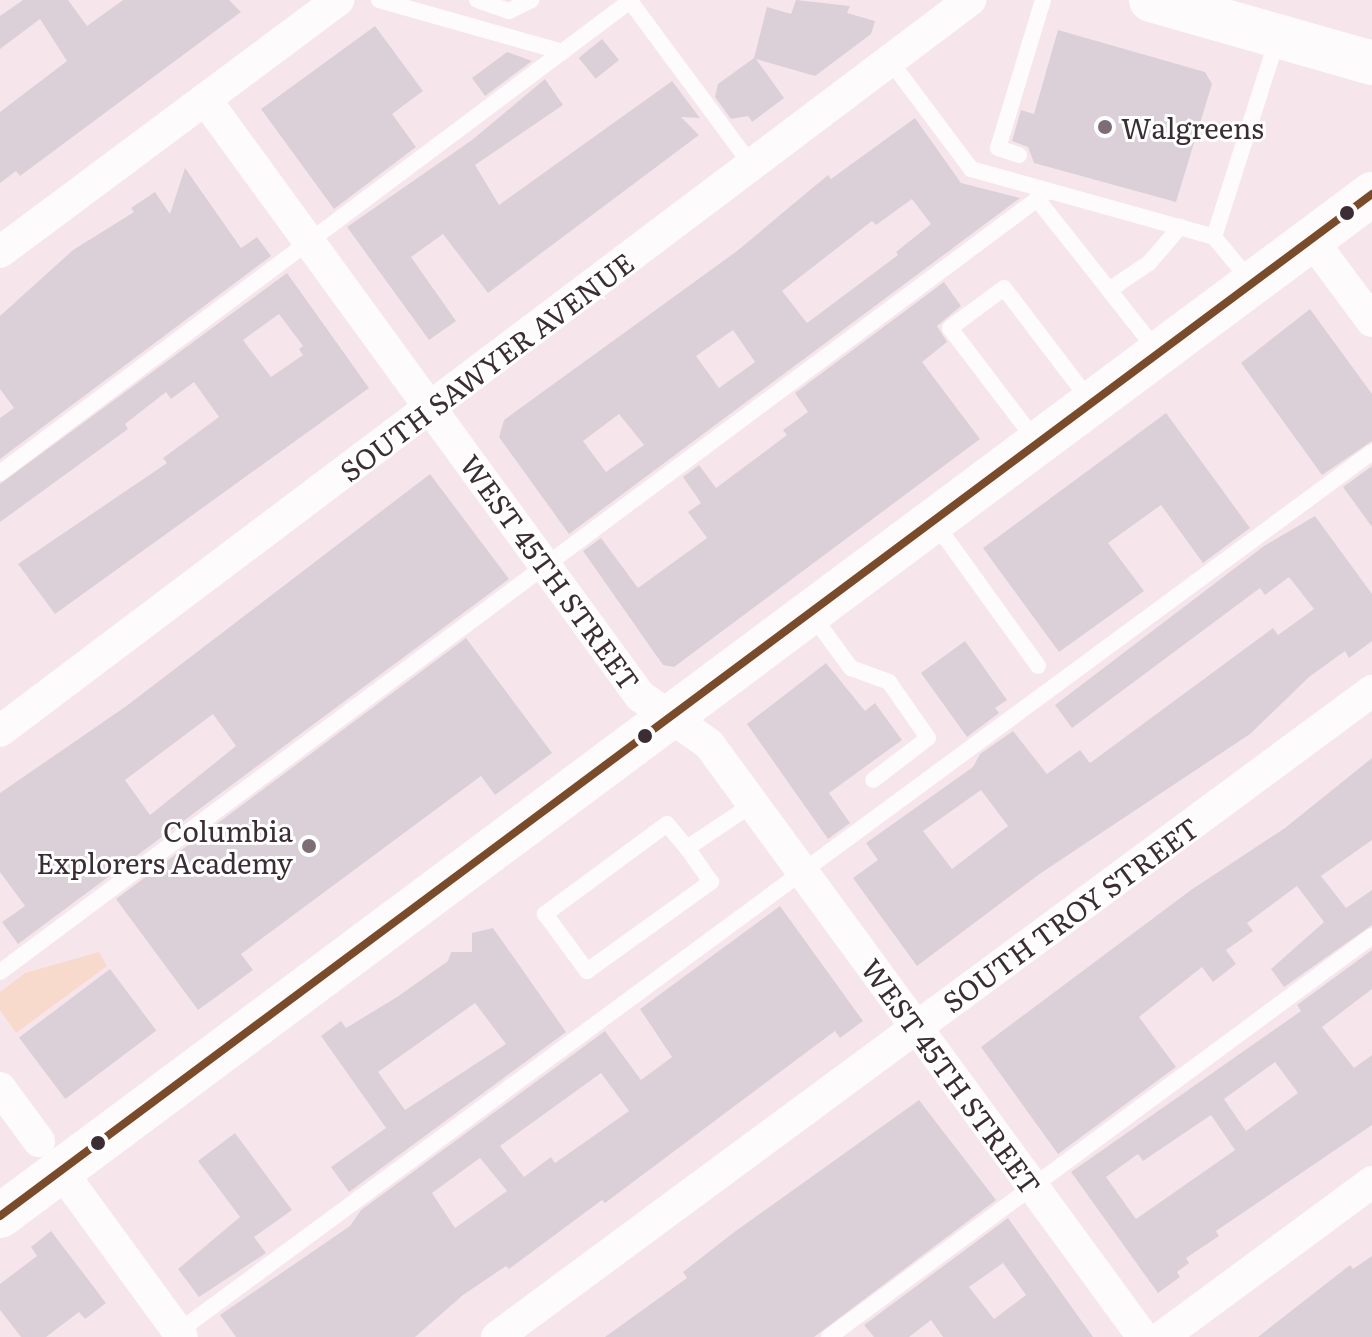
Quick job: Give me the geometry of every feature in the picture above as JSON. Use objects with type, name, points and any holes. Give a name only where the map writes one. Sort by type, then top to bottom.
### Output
[{"type":"main road","points":[[1151,0],[1372,63]]},
{"type":"main road","points":[[0,1216],[50,1156],[672,718],[1372,194]]},
{"type":"street","points":[[0,252],[338,0]]},
{"type":"street","name":"SOUTH SAWYER AVENUE","points":[[0,731],[970,0]]},
{"type":"street","name":"WEST 45TH STREET","points":[[205,99],[640,696],[709,744],[1143,1337]]},
{"type":"street","points":[[1311,239],[1372,321]]},
{"type":"street","name":"SOUTH TROY STREET","points":[[497,1337],[1372,691]]},
{"type":"street","points":[[0,1088],[177,1335]]},
{"type":"street","points":[[1162,1337],[1372,1182]]},
{"type":"lane","points":[[379,0],[563,52]]},
{"type":"lane","points":[[477,0],[509,11],[532,0]]},
{"type":"lane","points":[[1019,155],[998,148],[1043,0]]},
{"type":"lane","points":[[0,473],[630,1],[752,166]]},
{"type":"lane","points":[[1214,237],[1278,36]]},
{"type":"lane","points":[[891,62],[971,169],[1042,195],[1214,237],[1252,283]]},
{"type":"lane","points":[[1042,195],[1109,290],[1159,353]]},
{"type":"lane","points":[[0,972],[1042,195]]},
{"type":"lane","points":[[1109,290],[1149,263],[1180,227]]},
{"type":"lane","points":[[1038,444],[950,328],[1004,288],[1092,404]]},
{"type":"lane","points":[[177,1335],[1372,452]]},
{"type":"lane","points":[[934,522],[1038,666]]},
{"type":"lane","points":[[811,614],[851,668],[889,682],[928,738],[873,780]]},
{"type":"lane","points":[[687,848],[753,804]]},
{"type":"lane","points":[[667,824],[687,848],[711,882],[587,971],[545,914],[667,824]]},
{"type":"lane","points":[[829,1337],[1372,936]]},
{"type":"shaded area","points":[[99,952],[107,966],[16,1033],[0,1010],[0,992],[25,973]]},
{"type":"building","points":[[23,0],[68,0],[87,26],[123,0],[229,0],[241,12],[20,176],[16,171],[0,183],[0,112],[67,61],[40,19],[0,49],[0,16]]},
{"type":"building","points":[[796,0],[850,6],[847,13],[875,21],[871,34],[815,76],[756,59],[784,98],[752,122],[748,116],[731,119],[715,97],[718,84],[754,58],[767,7],[791,14]]},
{"type":"building","points":[[375,26],[423,91],[392,114],[416,147],[334,209],[261,109]]},
{"type":"building","name":"Walgreens","points":[[1058,30],[1205,72],[1212,84],[1176,202],[1034,163],[1028,147],[1012,141],[1021,110],[1034,114]]},
{"type":"building","points":[[602,39],[619,60],[596,79],[579,58]]},
{"type":"building","points":[[507,52],[532,61],[485,96],[472,78]]},
{"type":"building","points":[[545,79],[563,105],[475,165],[499,205],[672,81],[700,118],[681,117],[699,135],[488,293],[443,234],[411,257],[456,321],[429,340],[347,227],[472,140]]},
{"type":"building","points":[[915,118],[961,183],[1020,198],[569,534],[499,437],[504,420],[737,251],[828,175],[831,179]],"holes":[[[912,199],[931,224],[896,252],[898,255],[807,323],[782,291],[872,221],[876,225]],[[733,330],[755,362],[719,388],[696,356]],[[619,414],[644,445],[606,472],[583,441]]]},
{"type":"building","points":[[185,168],[241,248],[257,237],[271,256],[0,459],[0,418],[14,408],[0,389],[0,316],[73,250],[134,212],[131,208],[155,192],[170,214]]},
{"type":"building","points":[[287,273],[369,388],[55,614],[18,564],[167,463],[163,458],[219,417],[194,382],[171,399],[166,392],[125,424],[128,429],[0,522],[0,484]],"holes":[[[279,314],[303,346],[299,349],[303,355],[271,377],[243,340]]]},
{"type":"building","points":[[944,282],[961,306],[937,326],[947,342],[922,362],[980,439],[674,667],[663,665],[583,551],[601,538],[638,588],[707,538],[688,512],[701,503],[683,477],[699,465],[716,488],[787,435],[783,430],[808,412],[795,393]]},
{"type":"building","points":[[1310,309],[1372,394],[1372,441],[1322,475],[1241,363]]},
{"type":"building","points":[[1166,413],[1250,528],[1203,563],[1161,505],[1108,543],[1144,591],[1059,652],[983,548]]},
{"type":"building","points":[[1372,466],[1372,527],[1343,487]]},
{"type":"building","points":[[430,474],[509,579],[18,944],[2,922],[25,906],[0,872],[0,793],[125,707]],"holes":[[[213,714],[236,746],[150,815],[125,780]]]},
{"type":"building","points":[[1315,516],[1372,594],[1372,641],[1349,658],[1345,651],[1309,677],[1250,734],[1041,873],[917,966],[853,878],[878,860],[866,843],[973,767],[980,754],[1013,731],[1047,774],[1080,750],[1090,763],[1273,628],[1278,635],[1314,609],[1289,577],[1265,595],[1260,588],[1072,728],[1055,705],[1264,546]],"holes":[[[981,790],[1008,826],[952,869],[923,831]]]},
{"type":"building","points":[[466,638],[552,753],[495,795],[481,776],[241,954],[253,970],[198,1010],[116,899]]},
{"type":"building","points":[[965,641],[1007,700],[995,708],[999,713],[967,737],[921,673]]},
{"type":"building","points":[[826,663],[865,711],[875,703],[902,740],[829,793],[850,823],[828,839],[747,724]]},
{"type":"building","points":[[1372,758],[1372,840],[1321,876],[1346,908],[1372,890],[1372,925],[1284,987],[1271,969],[1324,922],[1297,886],[1247,923],[1253,931],[1226,950],[1236,964],[1213,982],[1202,967],[1139,1017],[1176,1067],[1058,1154],[981,1047],[1191,890],[1285,828]]},
{"type":"building","points":[[780,906],[863,1021],[840,1038],[835,1031],[605,1203],[602,1200],[509,1269],[506,1266],[463,1295],[415,1337],[236,1337],[220,1315],[350,1226],[361,1210],[605,1031],[641,1080],[672,1057],[640,1009]],"holes":[[[601,1073],[629,1111],[555,1163],[551,1157],[524,1177],[500,1146]],[[480,1158],[507,1191],[455,1228],[432,1193]]]},
{"type":"building","points":[[493,928],[566,1032],[349,1192],[331,1167],[386,1128],[321,1036],[341,1021],[346,1028],[397,997],[448,961],[451,952],[472,952],[472,933]],"holes":[[[475,1003],[506,1044],[405,1110],[378,1072]]]},
{"type":"building","points":[[1372,950],[1372,989],[1322,1027],[1354,1068],[1372,1055],[1372,1125],[1216,1231],[1219,1236],[1186,1258],[1189,1263],[1177,1272],[1180,1277],[1158,1293],[1071,1172],[1301,1011],[1297,1005]],"holes":[[[1275,1062],[1298,1093],[1246,1131],[1224,1099]],[[1211,1115],[1235,1150],[1136,1219],[1106,1177],[1138,1154],[1143,1161]]]},
{"type":"building","points":[[110,969],[156,1030],[65,1099],[19,1038]]},
{"type":"building","points":[[919,1100],[996,1200],[814,1337],[605,1337],[687,1278],[683,1272],[733,1233]]},
{"type":"building","points":[[235,1133],[292,1210],[254,1237],[266,1253],[199,1297],[178,1269],[240,1217],[198,1161]]},
{"type":"building","points":[[1008,1218],[1093,1337],[943,1337],[931,1320],[909,1337],[874,1337],[864,1325]],"holes":[[[1003,1263],[1026,1295],[994,1319],[969,1287]]]},
{"type":"building","points":[[51,1231],[106,1303],[85,1319],[79,1312],[46,1337],[21,1337],[0,1310],[0,1284],[37,1256],[31,1247]]},
{"type":"building","points":[[1372,1256],[1372,1337],[1258,1337],[1350,1265],[1353,1269]]},
{"type":"transit line","points":[[0,1216],[1372,194]]},
{"type":"place","name":"Walgreens","points":[[1105,127]]},
{"type":"place","name":"Columbia Explorers Academy","points":[[309,846]]}]
